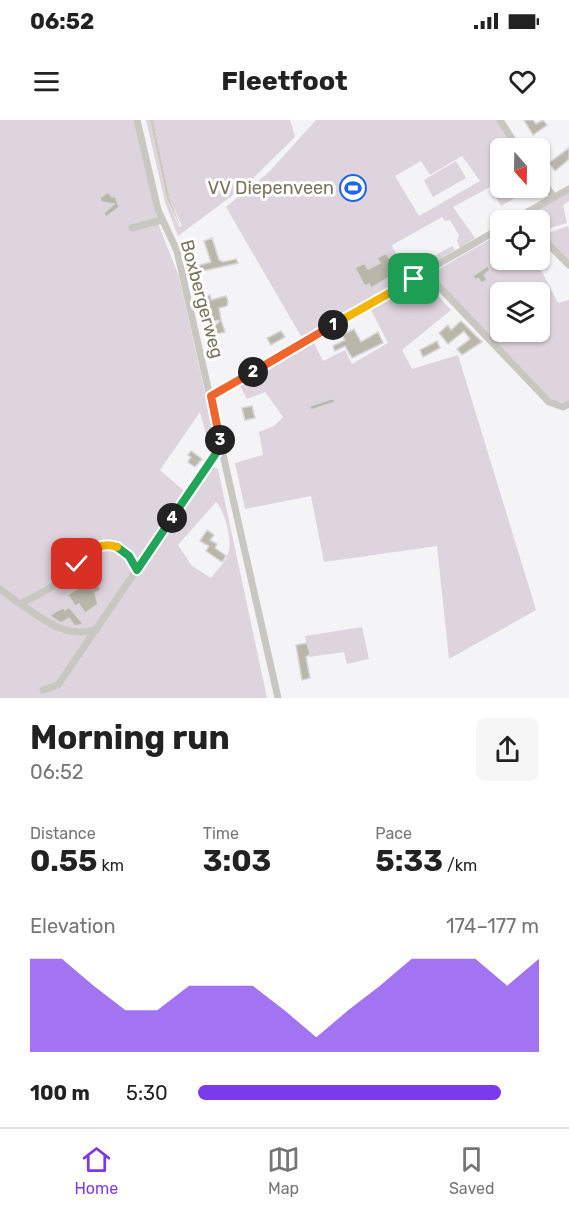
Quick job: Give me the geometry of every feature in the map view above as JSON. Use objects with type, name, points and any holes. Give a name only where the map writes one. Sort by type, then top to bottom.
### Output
[{"type":"street","name":"Boxbergerweg","points":[[137,120],[162,220],[177,251],[278,698]]},
{"type":"street","points":[[500,120],[512,138]]},
{"type":"street","points":[[533,210],[569,189]]},
{"type":"street","points":[[550,192],[554,197]]},
{"type":"street","points":[[132,228],[162,220]]},
{"type":"street","points":[[211,396],[490,234]]},
{"type":"street","points":[[550,246],[569,265]]},
{"type":"street","points":[[425,272],[549,402],[563,407],[569,404]]},
{"type":"street","points":[[43,690],[58,685],[221,446]]},
{"type":"street","points":[[20,604],[53,586],[94,547],[108,544],[118,548],[129,556],[137,570]]},
{"type":"street","points":[[0,589],[62,630],[80,634],[96,630]]},
{"type":"shaded area","points":[[0,120],[134,120],[158,223],[179,277],[216,442],[211,453],[200,412],[160,470],[185,492],[157,534],[165,538],[213,467],[218,469],[267,698],[0,698]],"holes":[[[216,502],[227,524],[230,545],[222,565],[211,578],[192,566],[178,545]]]},
{"type":"shaded area","points":[[146,120],[150,120],[167,199],[179,227],[182,226],[170,199],[153,120],[290,120],[295,137],[245,186],[178,236],[165,202]]},
{"type":"shaded area","points":[[150,120],[153,120],[170,199],[181,228],[167,199]]},
{"type":"shaded area","points":[[316,120],[497,120],[509,138],[490,138],[490,187],[453,207],[475,238],[460,248],[457,241],[459,235],[450,220],[445,221],[442,217],[394,244],[392,246],[409,277],[302,338],[226,207],[269,172]],"holes":[[[462,156],[480,181],[419,216],[395,176],[421,161],[430,175]]]},
{"type":"shaded area","points":[[456,161],[466,178],[433,197],[424,180]]},
{"type":"shaded area","points":[[569,191],[569,201],[563,205],[567,223],[550,228],[550,210],[537,210]]},
{"type":"shaded area","points":[[496,198],[515,198],[501,206]]},
{"type":"shaded area","points":[[568,226],[569,260],[550,242],[550,232]]},
{"type":"shaded area","points":[[490,239],[490,270],[541,270],[547,282],[490,282],[490,337],[429,275]]},
{"type":"shaded area","points":[[452,246],[455,250],[415,273],[413,268]]},
{"type":"shaded area","points":[[422,278],[451,310],[402,350],[412,369],[458,355],[536,610],[449,659],[437,546],[324,562],[311,496],[245,509],[235,463],[263,455],[259,432],[274,426],[283,417],[265,392],[247,399],[240,386],[314,343],[323,361],[345,350],[352,364],[388,343],[371,310]]},
{"type":"shaded area","points":[[550,287],[558,303],[569,300],[569,400],[566,403],[554,402],[495,342],[550,342]]},
{"type":"shaded area","points":[[362,627],[369,659],[347,664],[344,652],[309,657],[305,636]]},
{"type":"building","points":[[524,120],[533,120],[536,124],[543,120],[547,125],[533,135]]},
{"type":"building","points":[[569,148],[569,159],[555,171],[550,162]]},
{"type":"building","points":[[108,192],[112,197],[115,196],[119,207],[106,217],[104,213],[114,204],[102,202],[100,198]]},
{"type":"building","points":[[212,238],[219,260],[223,262],[236,259],[238,263],[198,272],[197,266],[211,262],[204,241]]},
{"type":"building","points":[[386,253],[398,272],[371,288],[369,284],[365,286],[355,268],[364,263],[368,269],[380,263],[377,258]]},
{"type":"building","points":[[488,266],[490,270],[484,275],[487,280],[482,283],[478,278],[475,280],[473,276]]},
{"type":"building","points":[[210,295],[211,300],[226,296],[227,306],[219,308],[221,320],[206,322],[201,299]]},
{"type":"building","points":[[221,320],[225,332],[213,335],[209,331]]},
{"type":"building","points":[[461,321],[482,342],[462,355],[457,349],[470,339],[464,331],[448,344],[439,333],[448,325],[451,330]]},
{"type":"building","points":[[354,329],[361,342],[378,332],[383,343],[352,358],[345,346],[335,351],[333,346],[345,340],[342,335]]},
{"type":"building","points":[[281,331],[285,337],[271,345],[267,338]]},
{"type":"building","points":[[437,341],[440,348],[423,357],[420,350]]},
{"type":"building","points":[[334,398],[335,402],[311,410],[310,406]]},
{"type":"building","points":[[252,406],[255,418],[245,420],[242,408]]},
{"type":"building","points":[[191,451],[202,459],[195,467],[188,462],[191,457],[188,455]]},
{"type":"building","points":[[207,530],[214,535],[210,540],[217,544],[215,548],[226,556],[222,562],[206,551],[209,546],[200,541]]},
{"type":"building","points":[[95,580],[101,589],[95,593],[98,604],[85,613],[79,604],[75,606],[68,595],[89,581],[90,584]]},
{"type":"building","points":[[64,607],[65,610],[69,607],[83,624],[75,626],[69,618],[61,623],[50,615]]},
{"type":"building","points":[[307,643],[310,654],[306,657],[310,678],[302,680],[296,645]]},
{"type":"place","name":"VV Diepenveen","points":[[353,188]]},
{"type":"route","points":[[77,564],[94,547],[108,544],[129,556],[137,570],[221,446],[211,396],[414,279]]}]
